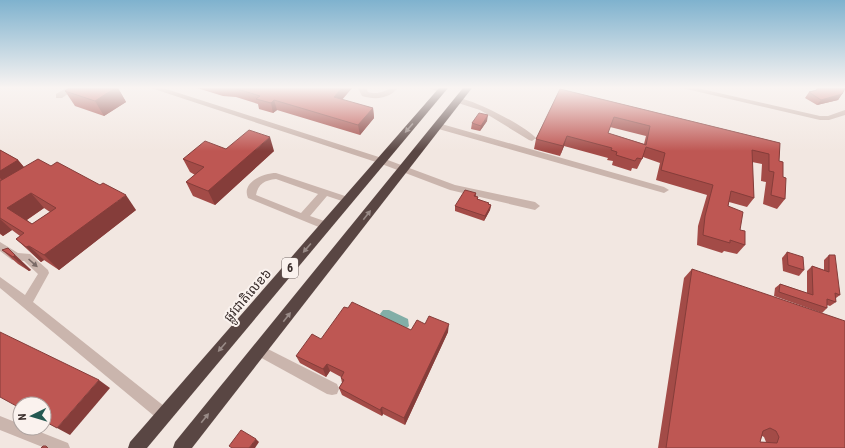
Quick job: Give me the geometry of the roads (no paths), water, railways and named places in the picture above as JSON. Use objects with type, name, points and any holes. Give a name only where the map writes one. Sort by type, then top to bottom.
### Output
[{"type":"highway","name":"ផ្លូវជាតិលេខ៦","points":[[136,448],[382,161],[423,109]]},
{"type":"highway","name":"6","points":[[181,448],[260,351],[451,109]]},
{"type":"street","points":[[220,109],[382,161],[453,188],[535,206]]},
{"type":"street","points":[[484,109],[532,138]]},
{"type":"street","points":[[779,109],[820,118],[829,118],[845,112]]},
{"type":"street","points":[[438,126],[664,190]]},
{"type":"street","points":[[326,226],[253,198],[251,196],[253,188],[264,177],[276,176],[348,200]]},
{"type":"street","points":[[303,217],[325,192]]},
{"type":"street","points":[[0,246],[16,257],[26,257],[44,273],[26,303]]},
{"type":"street","points":[[0,282],[164,415]]},
{"type":"street","points":[[260,351],[332,389]]},
{"type":"street","points":[[0,423],[63,448]]},
{"type":"water","points":[[383,310],[389,310],[408,319],[409,326],[407,328],[381,316],[380,314]]}]
